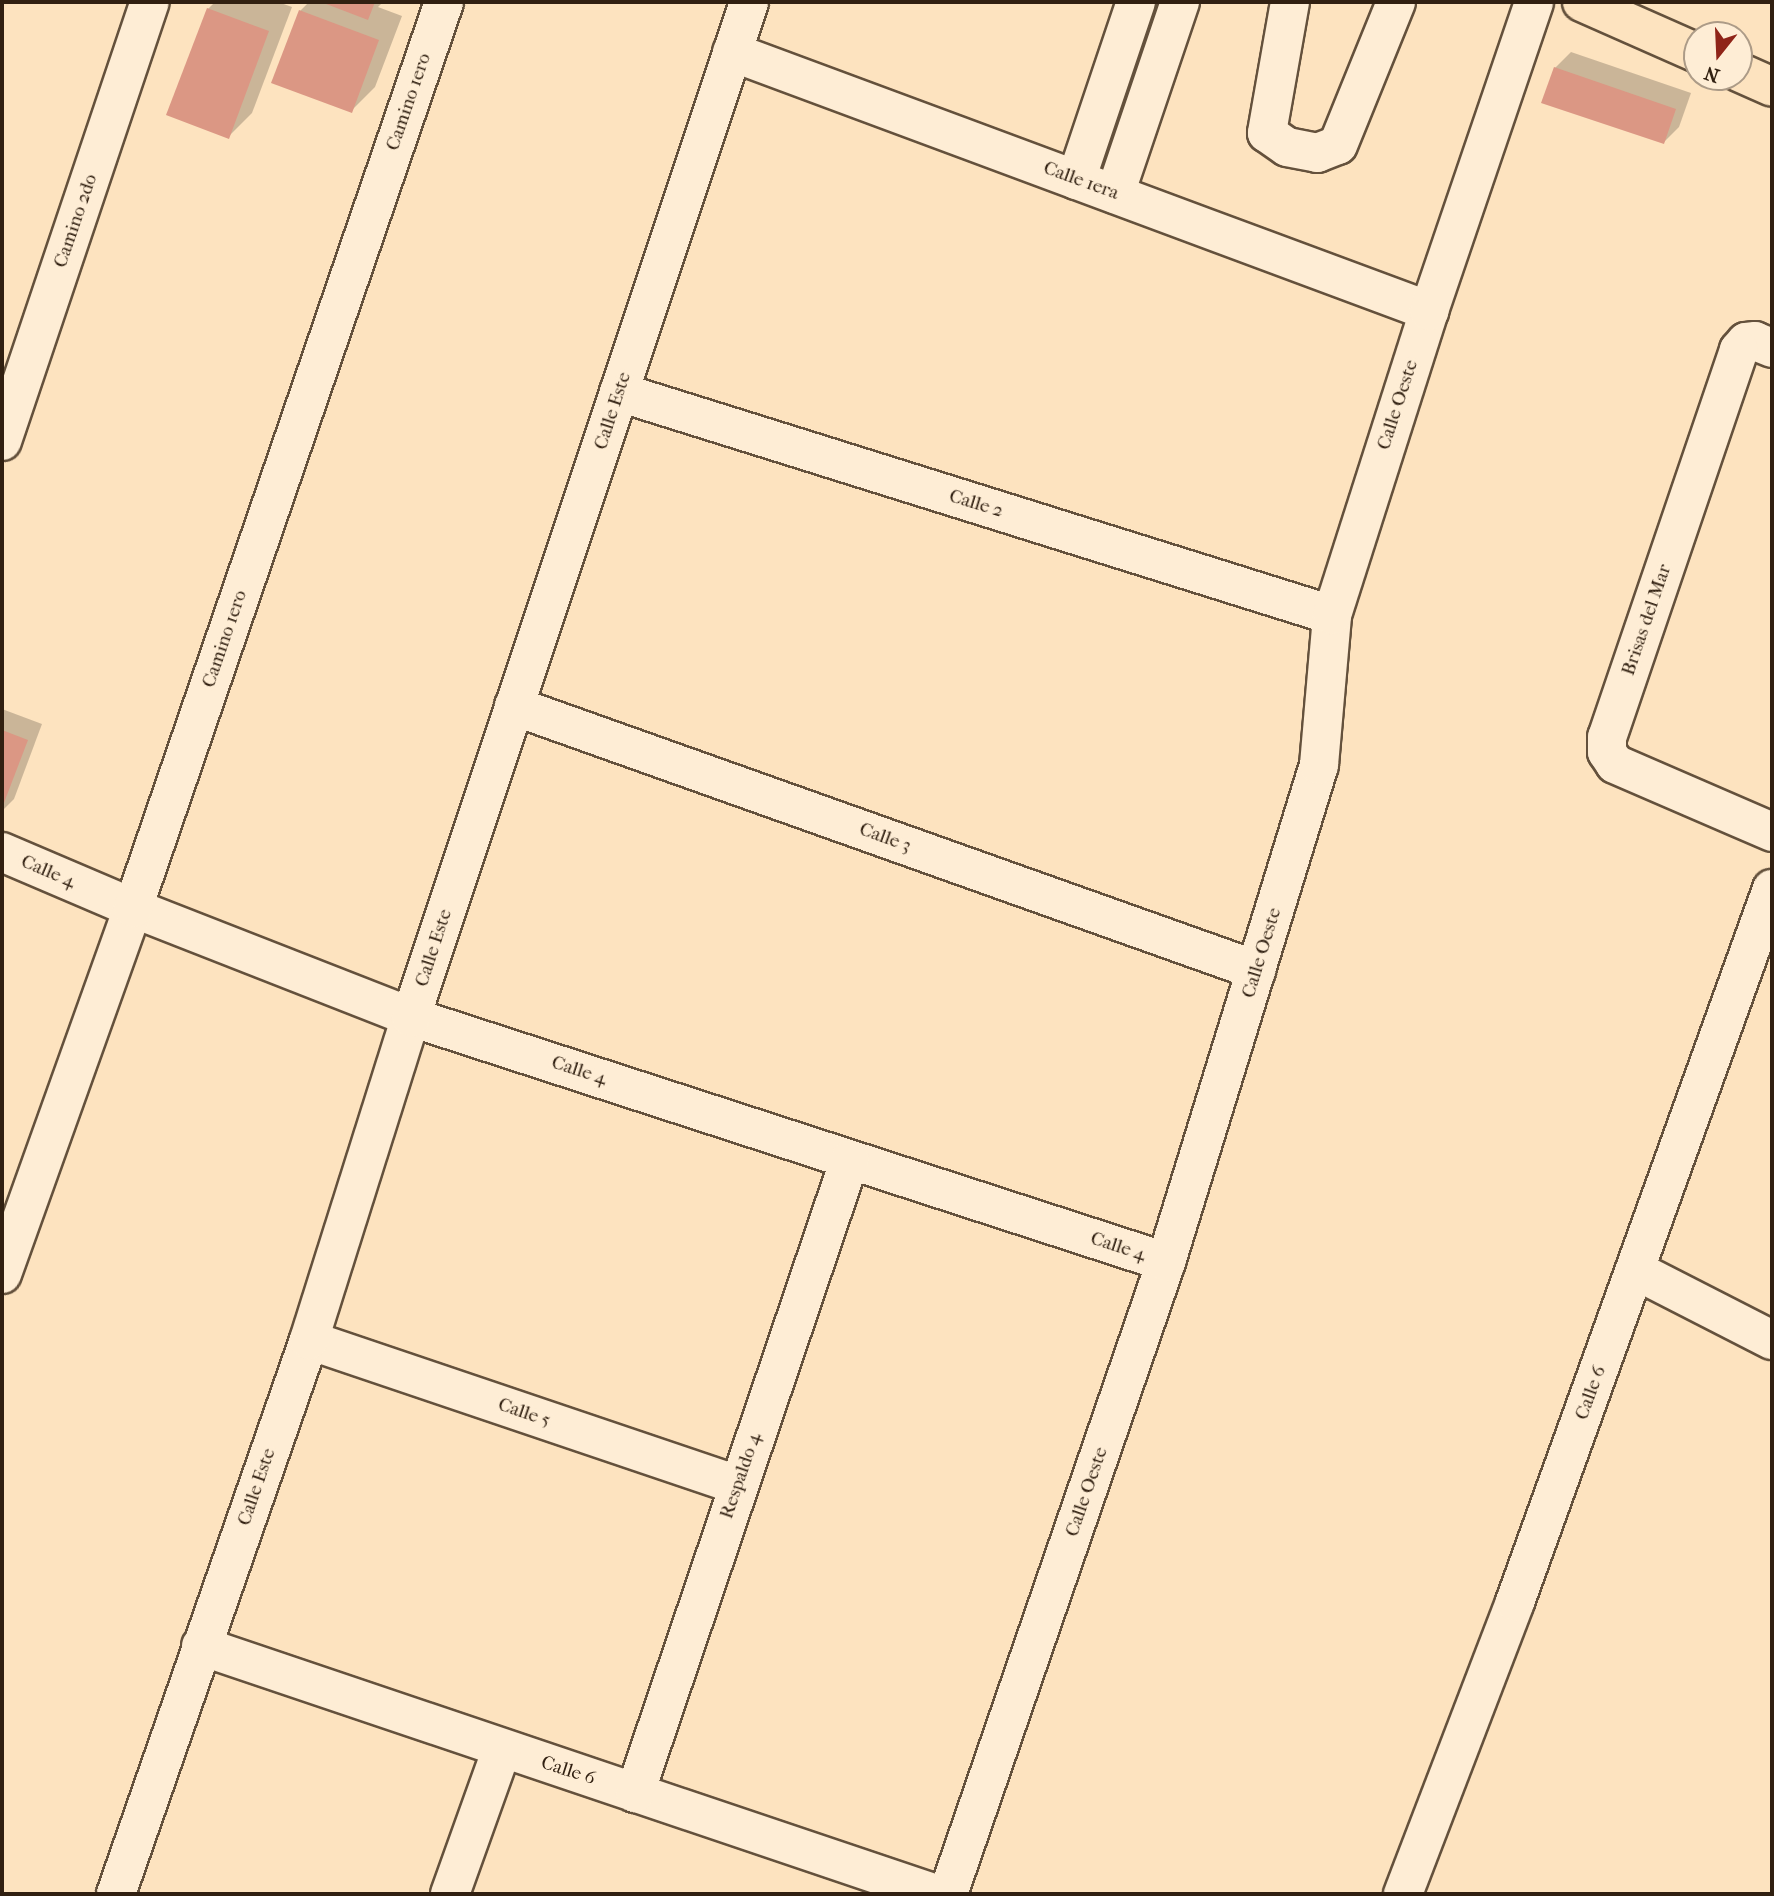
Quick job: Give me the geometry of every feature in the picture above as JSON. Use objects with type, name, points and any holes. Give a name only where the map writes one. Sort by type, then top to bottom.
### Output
[{"type":"main road","points":[[1582,2],[1683,47]]},
{"type":"main road","points":[[1753,78],[1772,87]]},
{"type":"street","name":"Camino 2do","points":[[2,441],[150,2]]},
{"type":"street","name":"Camino 1ero","points":[[2,1274],[133,908],[444,2]]},
{"type":"street","name":"Calle Este","points":[[116,1894],[309,1340],[411,1017],[749,2]]},
{"type":"street","points":[[1076,180],[1136,2]]},
{"type":"street","points":[[1115,194],[1180,2]]},
{"type":"street","points":[[1290,2],[1267,133],[1287,148],[1317,153],[1338,145],[1396,2]]},
{"type":"street","name":"Calle Oeste","points":[[948,1894],[1166,1262],[1319,765],[1332,615],[1429,311],[1534,2]]},
{"type":"street","name":"Calle 1era","points":[[732,52],[1429,311]]},
{"type":"street","name":"Brisas del Mar","points":[[1772,348],[1755,341],[1746,342],[1739,350],[1607,737],[1607,752],[1615,764],[1772,832]]},
{"type":"street","name":"Calle 2","points":[[619,392],[1332,615]]},
{"type":"street","name":"Calle 3","points":[[514,706],[1256,970]]},
{"type":"street","name":"Calle 4","points":[[2,852],[133,908],[411,1017],[1166,1262]]},
{"type":"street","name":"Calle 6","points":[[1403,1894],[1515,1602],[1772,889]]},
{"type":"street","name":"Respaldo 4","points":[[635,1793],[850,1159]]},
{"type":"street","points":[[1635,1270],[1772,1340]]},
{"type":"street","name":"Calle 5","points":[[309,1340],[738,1485]]},
{"type":"street","name":"Calle 6","points":[[201,1646],[936,1894]]},
{"type":"street","points":[[450,1894],[502,1749]]},
{"type":"building","points":[[321,2],[375,2],[368,20]]},
{"type":"building","points":[[207,8],[269,31],[229,139],[166,115]]},
{"type":"building","points":[[299,10],[379,40],[352,113],[271,83]]},
{"type":"building","points":[[1554,67],[1676,109],[1664,144],[1541,103]]},
{"type":"building","points":[[2,730],[28,740],[2,808]]}]
